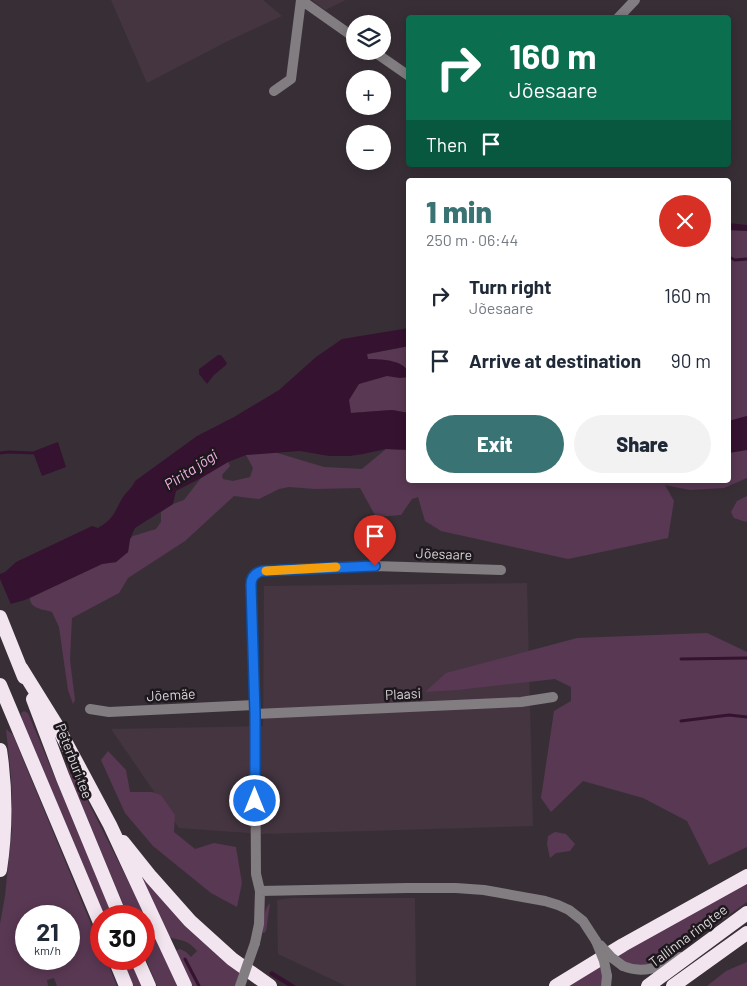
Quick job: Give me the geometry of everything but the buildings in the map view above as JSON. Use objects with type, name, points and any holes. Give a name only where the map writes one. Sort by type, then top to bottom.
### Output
[{"type":"highway","name":"Peterburi tee","points":[[2,621],[62,778],[115,905]]},
{"type":"highway","points":[[21,668],[57,726],[110,826],[185,986]]},
{"type":"highway","points":[[0,685],[92,905]]},
{"type":"highway","points":[[0,750],[4,778],[2,859],[0,870]]},
{"type":"highway","points":[[110,826],[190,921],[232,959],[270,986]]},
{"type":"highway","points":[[556,986],[747,876]]},
{"type":"highway","name":"Tallinna ringtee","points":[[648,986],[747,913]]},
{"type":"highway","points":[[672,986],[747,934]]},
{"type":"highway","points":[[119,970],[126,986]]},
{"type":"highway","points":[[142,970],[149,986]]},
{"type":"street","points":[[274,91],[291,79],[301,0],[346,32]]},
{"type":"street","points":[[621,15],[635,0]]},
{"type":"street","points":[[386,60],[406,74]]},
{"type":"street","name":"Jõesaare","points":[[240,986],[255,943],[259,924],[260,891],[256,874],[251,580],[254,575],[257,572],[375,566],[501,570]]},
{"type":"street","name":"Plaasi","points":[[254,710],[521,702],[553,697]]},
{"type":"street","name":"Jõemäe","points":[[90,709],[109,712],[254,710]]},
{"type":"street","points":[[260,891],[407,888],[484,890],[545,901],[569,910],[583,921],[596,941],[611,957],[631,970],[652,969],[695,951]]},
{"type":"street","points":[[596,941],[604,960],[606,981]]},
{"type":"shaded area","points":[[111,0],[263,0],[282,16],[228,41],[147,83]]},
{"type":"shaded area","points":[[312,0],[346,0],[325,10]]},
{"type":"shaded area","points":[[731,230],[747,231],[747,416],[731,420]]},
{"type":"shaded area","points":[[406,347],[406,412],[392,410],[351,413],[303,385],[368,354]]},
{"type":"shaded area","points":[[386,449],[406,450],[406,483],[731,483],[731,452],[747,449],[747,478],[724,488],[690,490],[665,485],[674,501],[668,538],[568,559],[441,531],[425,521],[418,497],[412,499],[401,515],[376,517],[360,488],[315,489],[289,487],[279,489],[259,499],[234,496],[185,541],[128,578],[119,593],[72,618],[70,660],[75,700],[73,704],[68,690],[59,627],[52,612],[35,606],[30,598],[102,564],[116,562],[128,552],[130,539],[133,536],[156,529],[161,522],[161,512],[173,504],[184,500],[201,478],[228,462],[230,466],[222,475],[223,479],[233,481],[250,477],[253,468],[246,455],[274,452],[324,467],[362,469]]},
{"type":"shaded area","points":[[747,496],[746,522],[734,518],[731,512],[737,501]]},
{"type":"shaded area","points":[[527,583],[533,826],[262,834],[179,828],[111,729],[263,726],[264,586]]},
{"type":"shaded area","points":[[707,633],[747,652],[747,847],[709,865],[687,821],[643,798],[583,781],[551,812],[541,798],[554,711],[571,701],[571,687],[555,679],[425,692],[446,673],[577,638]]},
{"type":"shaded area","points":[[24,711],[28,713],[108,905],[99,905],[21,713]]},
{"type":"shaded area","points":[[6,729],[13,735],[90,921],[90,970],[110,970],[117,986],[57,986],[54,978],[47,980],[48,986],[0,986],[0,924],[12,828],[12,800]]},
{"type":"shaded area","points":[[108,751],[126,770],[130,792],[152,792],[161,795],[175,815],[174,832],[195,849],[214,843],[236,847],[242,883],[237,907],[211,893],[153,846],[125,813],[101,760]]},
{"type":"shaded area","points":[[69,764],[140,905],[123,905],[67,766]]},
{"type":"shaded area","points":[[555,832],[566,834],[575,844],[570,851],[556,853],[550,858],[547,844],[548,836]]},
{"type":"shaded area","points":[[131,860],[240,970],[235,986],[190,986],[174,951],[180,949],[191,957],[197,951],[187,943],[168,936],[155,909],[155,905],[153,905]]},
{"type":"shaded area","points":[[747,881],[747,902],[670,956],[656,963],[641,966],[628,963],[618,956]]},
{"type":"shaded area","points":[[291,898],[415,898],[416,986],[346,986],[278,954],[277,900]]},
{"type":"shaded area","points":[[270,903],[266,931],[264,933],[262,932],[264,916]]},
{"type":"shaded area","points":[[155,934],[179,986],[157,986],[150,970],[155,970]]},
{"type":"shaded area","points":[[747,962],[747,986],[707,986],[726,971]]},
{"type":"shaded area","points":[[600,967],[603,979],[601,986],[569,986]]},
{"type":"shaded area","points":[[126,970],[135,970],[142,986],[133,986]]},
{"type":"water","points":[[731,223],[747,225],[747,231],[731,230]]},
{"type":"water","name":"Pirita jõgi","points":[[406,328],[406,347],[367,354],[368,359],[387,360],[400,364],[406,368],[406,377],[387,376],[359,384],[349,400],[351,413],[392,410],[406,412],[406,450],[386,449],[350,456],[329,456],[300,451],[246,455],[228,462],[176,491],[173,504],[135,528],[130,539],[128,552],[116,562],[102,564],[25,600],[0,607],[0,574],[16,562],[92,526],[98,528],[108,521],[135,481],[197,436],[234,417],[279,390],[316,357],[342,339]]},
{"type":"water","points":[[218,355],[221,355],[227,363],[207,384],[199,374],[199,369]]},
{"type":"water","points":[[747,416],[747,450],[731,453],[731,420]]},
{"type":"water","points":[[58,442],[66,467],[42,476],[34,451]]},
{"type":"water","points":[[272,971],[296,986],[288,986],[270,975],[269,973]]},
{"type":"pier","points":[[0,579],[12,607],[0,609]]},
{"type":"waterway","points":[[731,258],[735,260],[747,259]]},
{"type":"waterway","points":[[0,453],[34,453]]},
{"type":"waterway","points":[[681,659],[747,658]]},
{"type":"waterway","points":[[681,721],[729,715],[747,717]]},
{"type":"waterway","points":[[185,959],[199,986]]},
{"type":"slow traffic","points":[[266,571],[336,567]]},
{"type":"route","points":[[255,801],[255,714],[251,580],[257,572],[262,571],[375,566]]}]
